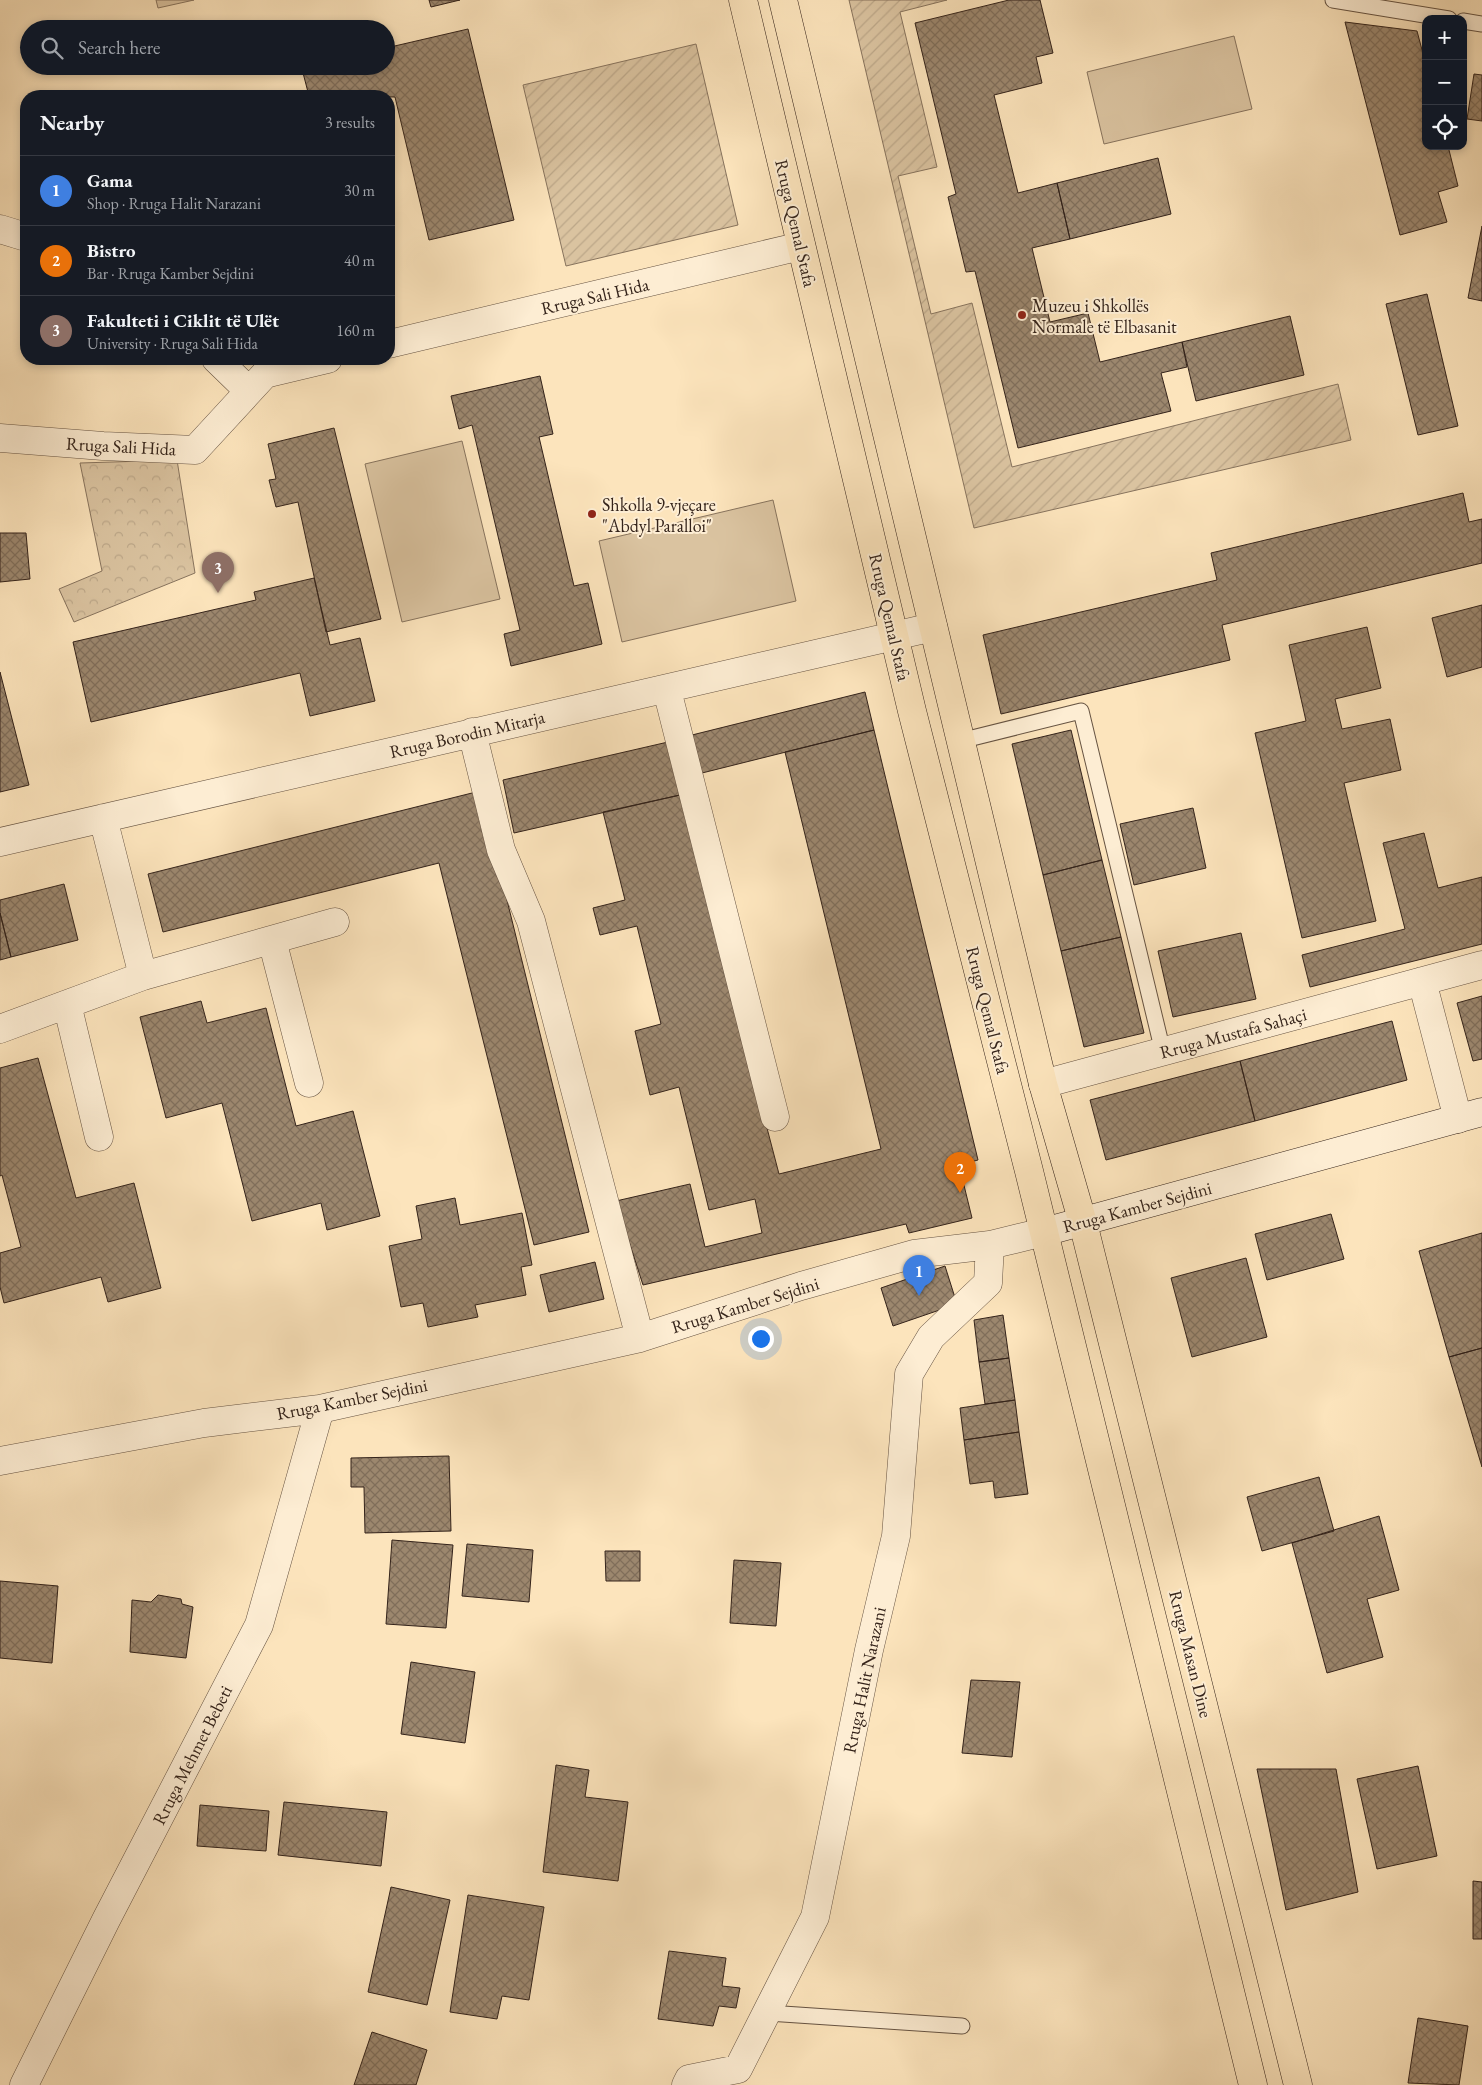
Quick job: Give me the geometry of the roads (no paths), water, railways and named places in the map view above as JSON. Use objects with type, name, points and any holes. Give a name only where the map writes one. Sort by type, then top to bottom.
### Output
[{"type":"main road","name":"Rruga Qemal Stafa","points":[[743,0],[894,637],[1044,1232]]},
{"type":"main road","name":"Rruga Qemal Stafa","points":[[783,0],[1043,1084],[1083,1223]]},
{"type":"main road","name":"Rruga Masan Dine","points":[[1083,1223],[1298,2085]]},
{"type":"main road","points":[[1044,1232],[1253,2085]]},
{"type":"street","points":[[0,229],[20,235]]},
{"type":"street","name":"Rruga Sali Hida","points":[[395,343],[801,246]]},
{"type":"street","points":[[222,365],[249,391]]},
{"type":"street","name":"Rruga Sali Hida","points":[[0,438],[103,446],[195,450],[265,374],[303,365]]},
{"type":"street","name":"Rruga Borodin Mitarja","points":[[0,842],[472,732],[667,690],[933,627]]},
{"type":"street","points":[[667,690],[775,1117]]},
{"type":"street","points":[[472,732],[501,850],[531,921],[640,1338]]},
{"type":"street","points":[[103,818],[143,976]]},
{"type":"street","points":[[0,1029],[143,976],[335,922]]},
{"type":"street","points":[[272,940],[310,1083]]},
{"type":"street","name":"Rruga Mustafa Sahaçi","points":[[1043,1084],[1482,965]]},
{"type":"street","points":[[1422,981],[1470,1116]]},
{"type":"street","points":[[67,1004],[99,1137]]},
{"type":"street","name":"Rruga Kamber Sejdini","points":[[0,1461],[204,1423],[320,1409],[640,1338],[801,1286],[914,1254],[990,1245],[1083,1223],[1470,1116]]},
{"type":"street","name":"Rruga Halit Narazani","points":[[686,2085],[689,2079],[742,2077],[768,2013],[815,1916],[869,1650],[896,1536],[909,1374],[931,1337],[988,1283],[990,1245]]},
{"type":"street","name":"Rruga Mehmet Bebeti","points":[[24,2085],[106,1920],[259,1625],[320,1409]]},
{"type":"lane","points":[[1333,0],[1425,15]]},
{"type":"lane","points":[[1467,22],[1482,24]]},
{"type":"lane","points":[[960,741],[1081,711],[1163,1052]]},
{"type":"lane","points":[[768,2013],[962,2026]]},
{"type":"place","name":"Muzeu i Shkollës Normale të Elbasanit","points":[[1022,315]]},
{"type":"place","name":"Shkolla 9-vjeçare \"Abdyl Paralloi\"","points":[[592,514]]},
{"type":"place","name":"Fakulteti i Ciklit të Ulët","points":[[218,593]]},
{"type":"place","name":"Bistro","points":[[960,1193]]},
{"type":"place","name":"Gama","points":[[919,1296]]}]
